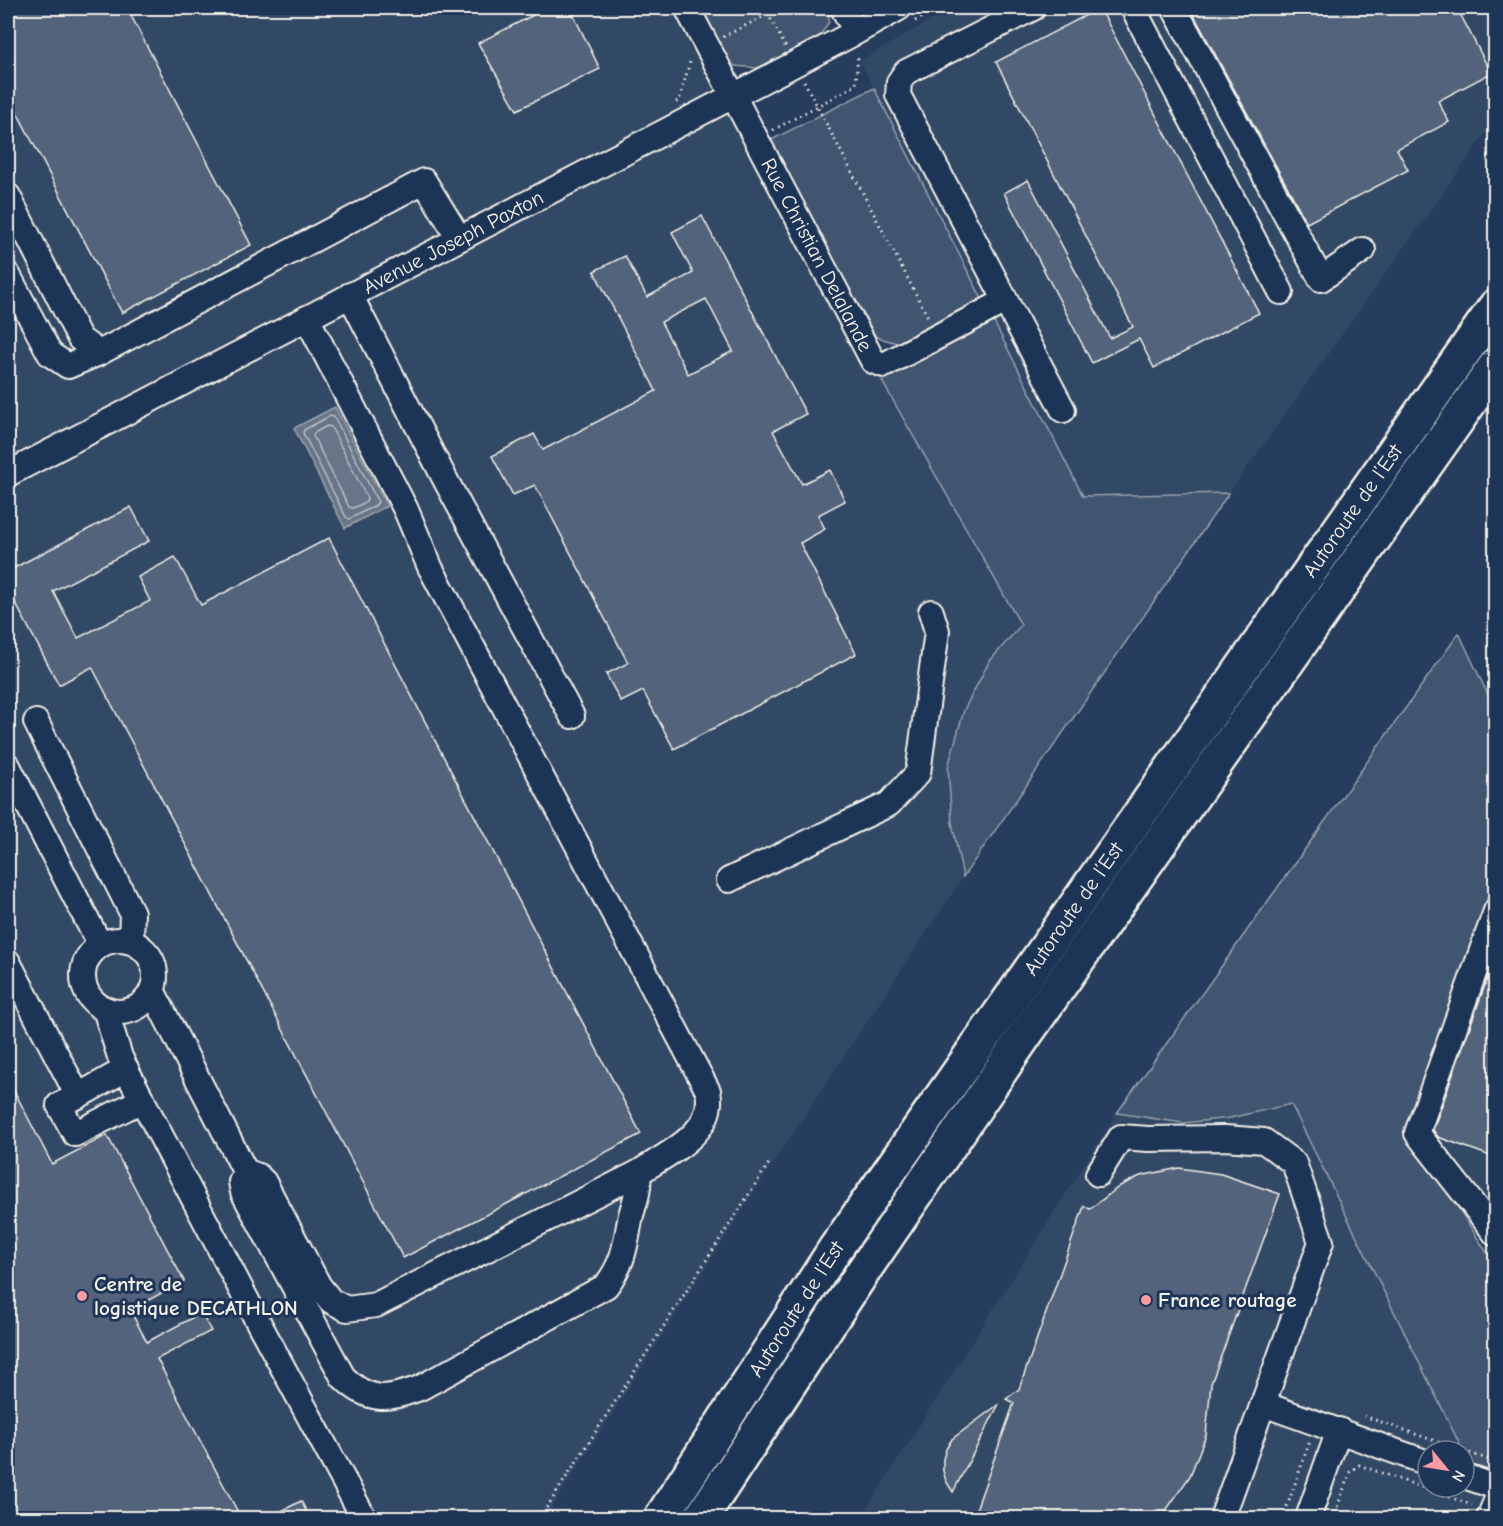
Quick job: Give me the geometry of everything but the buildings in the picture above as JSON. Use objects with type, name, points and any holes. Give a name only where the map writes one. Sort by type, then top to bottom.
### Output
[{"type":"highway","name":"Autoroute de l’Est","points":[[661,1518],[842,1240],[1496,306]]},
{"type":"highway","name":"Autoroute de l’Est","points":[[701,1518],[862,1273],[1025,1035],[1496,365]]},
{"type":"street","name":"Rue Christian Delalande","points":[[687,8],[873,361],[884,365],[998,305]]},
{"type":"street","points":[[843,8],[857,42]]},
{"type":"street","points":[[1033,8],[906,72],[899,82],[898,96],[998,305],[1063,410]]},
{"type":"street","points":[[1134,8],[1281,292]]},
{"type":"street","points":[[1174,8],[1321,279],[1363,250]]},
{"type":"street","name":"Avenue Joseph Paxton","points":[[8,474],[734,95],[857,42],[905,16]]},
{"type":"street","points":[[8,275],[50,354],[69,366],[99,353],[424,181],[459,238]]},
{"type":"street","points":[[8,196],[80,339],[99,353]]},
{"type":"street","points":[[350,296],[572,716]]},
{"type":"street","points":[[244,1172],[258,1176],[264,1182],[319,1286],[331,1301],[347,1309],[376,1305],[638,1173],[695,1135],[706,1117],[710,1102],[708,1091],[430,567],[401,500],[307,318]]},
{"type":"street","points":[[729,880],[889,804],[918,773],[937,631],[930,612]]},
{"type":"street","points":[[36,722],[132,913],[131,941]]},
{"type":"street","points":[[8,766],[100,945]]},
{"type":"street","points":[[1496,911],[1417,1133],[1496,1234]]},
{"type":"street","points":[[120,939],[131,941],[150,956],[155,979],[152,990],[138,1007],[116,1012],[105,1009],[88,995],[83,973],[86,962],[100,945],[120,939]]},
{"type":"street","points":[[8,962],[78,1096]]},
{"type":"street","points":[[152,990],[244,1172],[241,1182],[243,1192],[343,1377],[354,1388],[366,1395],[382,1397],[420,1388],[606,1287],[618,1270],[626,1246],[637,1195],[638,1173]]},
{"type":"street","points":[[105,1009],[126,1070],[364,1518]]},
{"type":"street","points":[[126,1070],[59,1105],[75,1134],[142,1100]]},
{"type":"street","points":[[1098,1174],[1121,1137],[1225,1138],[1264,1141],[1294,1163],[1321,1242],[1222,1518]]},
{"type":"street","points":[[1263,1404],[1416,1459]]},
{"type":"street","points":[[1308,1518],[1328,1426]]},
{"type":"street","points":[[1476,1480],[1496,1487]]},
{"type":"path","points":[[668,106],[679,101],[693,54],[780,8]]},
{"type":"path","points":[[905,16],[941,8]]},
{"type":"path","points":[[758,142],[773,130],[856,85],[857,42]]},
{"type":"path","points":[[818,106],[938,337]]},
{"type":"path","points":[[540,1518],[771,1160]]},
{"type":"path","points":[[1364,1416],[1430,1439]]},
{"type":"path","points":[[1282,1518],[1328,1426]]},
{"type":"path","points":[[1476,1455],[1496,1462]]},
{"type":"path","points":[[1333,1518],[1350,1472],[1359,1465],[1492,1511]]},
{"type":"shaded area","points":[[8,8],[676,8],[882,381],[1021,626],[989,662],[948,767],[952,823],[963,877],[773,1163],[545,1518],[8,1518]]},
{"type":"shaded area","points":[[696,8],[829,8],[829,22],[819,37],[758,68],[735,66],[717,49]]},
{"type":"shaded area","points":[[952,8],[1495,8],[1495,120],[1229,493],[1083,497],[860,61]]},
{"type":"shaded area","points":[[874,88],[982,299],[897,343],[876,337],[769,141]]},
{"type":"shaded area","points":[[993,320],[1083,496],[1229,493],[963,877],[952,823],[948,767],[964,710],[989,662],[1021,625],[882,381]]},
{"type":"shaded area","points":[[1459,633],[1495,710],[1495,876],[1408,1130],[1495,1265],[1495,1479],[1476,1472],[1476,1439],[1457,1439],[1291,1104],[1230,1118],[1183,1123],[1117,1113]]},
{"type":"shaded area","points":[[1495,911],[1495,1251],[1417,1133]]},
{"type":"shaded area","points":[[1291,1104],[1457,1439],[1416,1439],[1416,1499],[1476,1499],[1476,1476],[1496,1514],[1495,1518],[861,1518],[1117,1113],[1183,1123],[1230,1118]]},
{"type":"water","points":[[335,407],[387,506],[345,528],[294,428]]},
{"type":"place","name":"Centre de logistique DECATHLON","points":[[82,1296]]},
{"type":"place","name":"France routage","points":[[1146,1300]]}]
